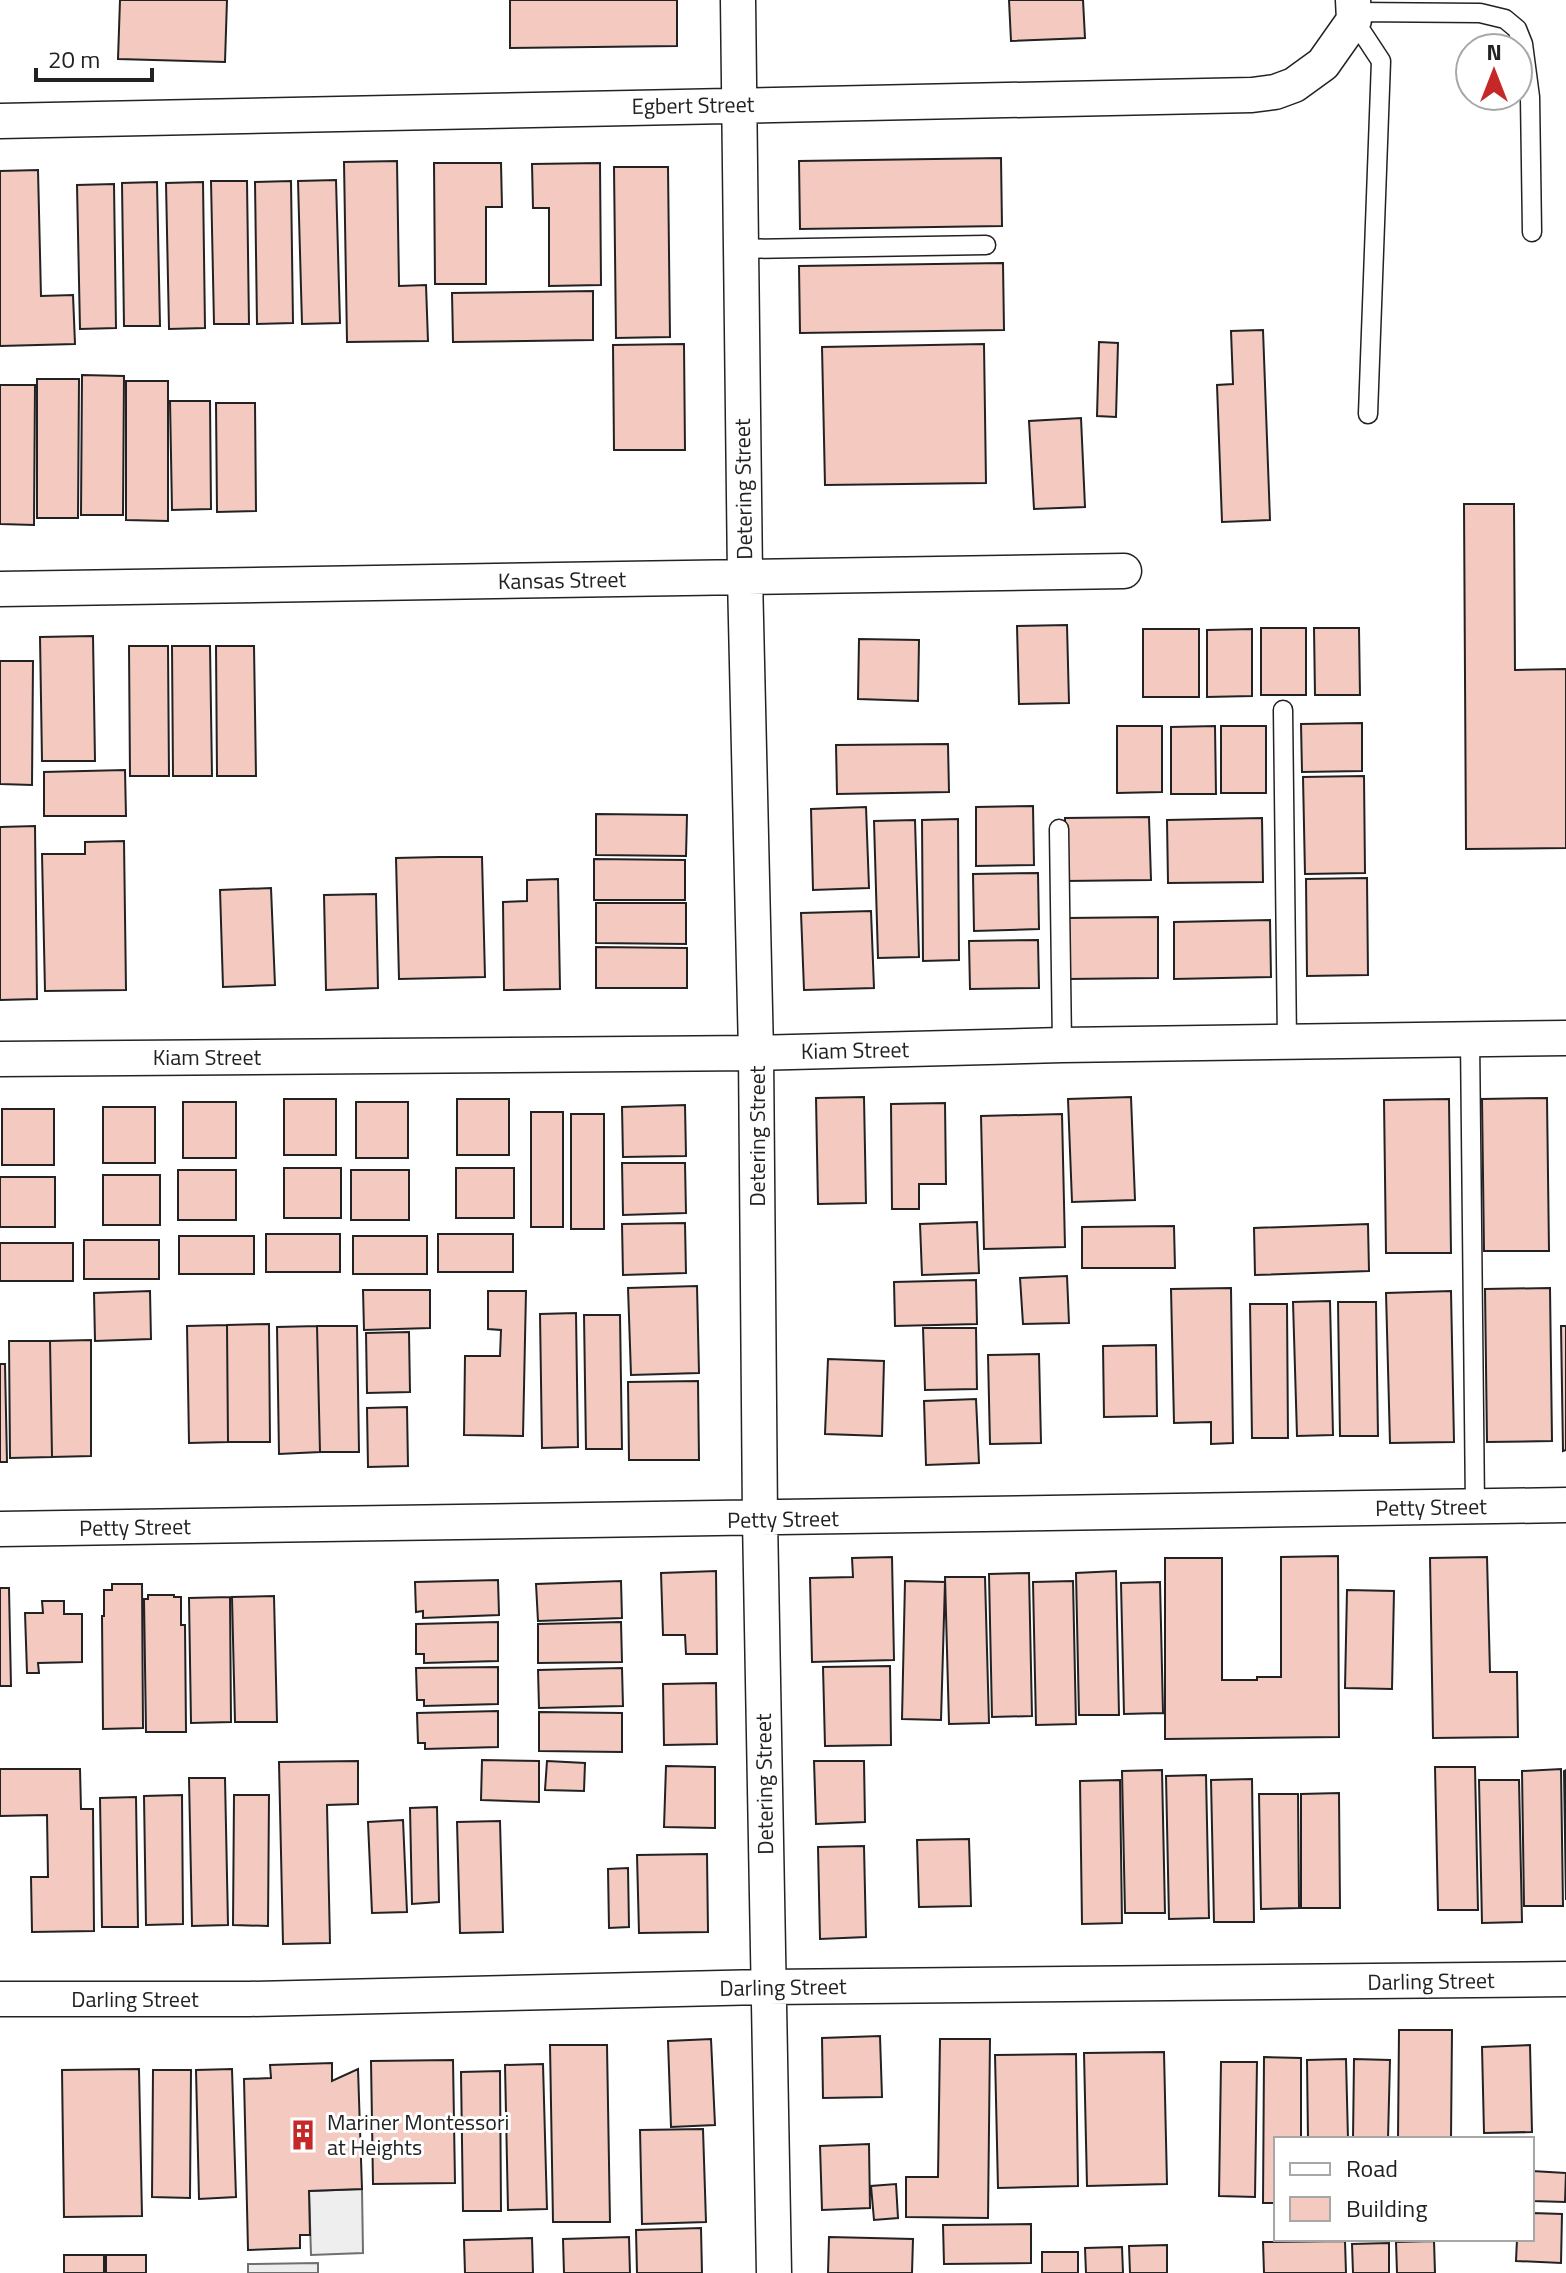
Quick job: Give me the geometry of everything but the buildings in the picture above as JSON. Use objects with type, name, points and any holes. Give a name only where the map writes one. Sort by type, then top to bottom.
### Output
[{"type":"street","name":"Detering Street","points":[[738,0],[739,249],[756,1053],[760,1519],[774,2273]]},
{"type":"street","name":"Egbert Street","points":[[0,121],[1252,95],[1275,92],[1309,77],[1329,56],[1353,11]]},
{"type":"street","name":"Kansas Street","points":[[0,589],[1124,571]]},
{"type":"street","name":"Kiam Street","points":[[0,1059],[756,1053],[1566,1038]]},
{"type":"street","name":"Petty Street","points":[[0,1529],[1566,1505]]},
{"type":"street","name":"Darling Street","points":[[0,1999],[296,1998],[768,1987],[1566,1979]]},
{"type":"lane","points":[[1353,11],[1480,13],[1505,19],[1517,29],[1523,44],[1530,97],[1532,232]]},
{"type":"lane","points":[[1353,11],[1381,61],[1368,414]]},
{"type":"lane","points":[[739,249],[986,245]]},
{"type":"lane","points":[[1283,710],[1287,1042]]},
{"type":"lane","points":[[1059,829],[1062,1045]]},
{"type":"lane","points":[[1470,1039],[1475,1507]]},
{"type":"shaded area","points":[[362,2189],[363,2253],[311,2255],[309,2191]]},
{"type":"shaded area","points":[[318,2263],[318,2273],[248,2273],[248,2264]]},
{"type":"place","name":"Mariner Montessori at Heights","points":[[303,2135]]}]
